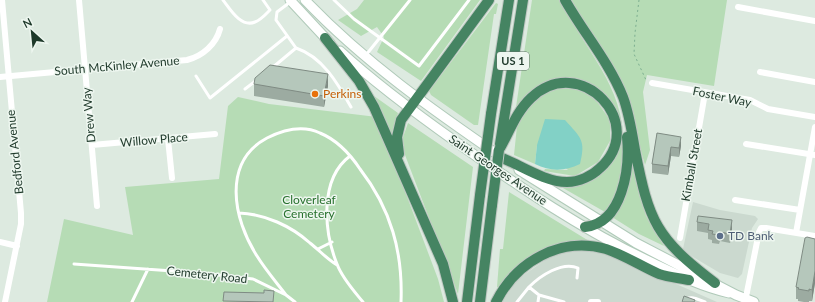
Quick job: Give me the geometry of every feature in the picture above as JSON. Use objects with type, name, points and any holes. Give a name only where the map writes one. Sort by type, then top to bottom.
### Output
[{"type":"highway","points":[[414,195],[396,142],[400,124],[417,97],[489,0]]},
{"type":"highway","name":"US 1","points":[[467,302],[491,114],[509,0]]},
{"type":"highway","name":"US 1","points":[[508,124],[523,0]]},
{"type":"highway","points":[[565,0],[625,102],[644,196],[654,220],[664,237],[678,252],[715,283]]},
{"type":"highway","points":[[325,38],[368,94],[414,195],[446,271],[453,302]]},
{"type":"highway","points":[[480,302],[500,154],[508,124],[536,93],[556,84],[576,83],[593,90],[608,104],[615,121],[616,139],[612,154],[602,167],[589,176],[573,181],[551,179],[500,154]]},
{"type":"highway","points":[[585,227],[596,225],[601,222],[610,212],[620,195],[627,165],[628,144],[625,123],[615,83]]},
{"type":"highway","points":[[496,302],[508,282],[528,263],[548,252],[571,246],[589,246],[606,250],[660,274],[689,280]]},
{"type":"main road","name":"Saint Georges Avenue","points":[[305,0],[338,33],[365,56],[417,97],[500,154],[601,222],[657,254],[748,301]]},
{"type":"main road","name":"Saint Georges Avenue","points":[[290,1],[325,38],[383,88],[496,170],[585,227],[630,253],[713,290],[736,295]]},
{"type":"main road","points":[[383,88],[397,90],[403,86]]},
{"type":"street","name":"Bedford Avenue","points":[[1,0],[21,213],[21,224],[5,302]]},
{"type":"street","name":"Drew Way","points":[[79,0],[97,206]]},
{"type":"street","points":[[738,7],[815,21]]},
{"type":"street","name":"South McKinley Avenue","points":[[0,77],[192,59],[201,54],[214,42],[220,29]]},
{"type":"street","points":[[760,72],[815,82]]},
{"type":"street","name":"Foster Way","points":[[652,83],[750,100],[768,109],[815,118]]},
{"type":"street","name":"Kimball Street","points":[[680,238],[705,93]]},
{"type":"street","points":[[796,233],[813,154],[815,127]]},
{"type":"street","name":"Willow Place","points":[[92,145],[215,134]]},
{"type":"street","points":[[168,138],[172,178]]},
{"type":"street","points":[[746,144],[813,154]]},
{"type":"street","points":[[735,200],[800,210]]},
{"type":"street","points":[[748,301],[760,230],[766,228],[815,236]]},
{"type":"street","points":[[0,242],[17,246]]},
{"type":"lane","points":[[223,0],[239,19],[252,23],[256,22],[270,10]]},
{"type":"lane","points":[[263,0],[270,10],[276,14]]},
{"type":"lane","points":[[334,0],[354,19],[419,66],[469,0]]},
{"type":"lane","points":[[365,56],[410,0]]},
{"type":"lane","points":[[276,14],[290,1]]},
{"type":"lane","points":[[276,14],[277,24],[296,48],[312,56],[337,81],[351,107]]},
{"type":"lane","points":[[196,76],[210,98],[287,36]]},
{"type":"lane","points":[[268,70],[296,48]]},
{"type":"lane","points":[[274,66],[281,67]]},
{"type":"lane","points":[[324,74],[331,75]]},
{"type":"lane","points":[[245,89],[262,75]]},
{"type":"lane","name":"Cemetery Road","points":[[286,295],[256,255],[245,233],[239,213],[236,184],[240,167],[252,149],[272,136],[298,129],[319,132],[346,150],[374,187],[390,219],[396,241],[402,278],[401,302]]},
{"type":"lane","points":[[337,265],[326,214],[329,190],[336,172],[344,160],[350,156]]},
{"type":"lane","points":[[239,213],[256,215],[274,221],[300,235],[337,265],[363,302]]},
{"type":"lane","points":[[318,250],[332,242]]},
{"type":"lane","name":"Cemetery Road","points":[[74,264],[253,279],[286,295],[295,302]]},
{"type":"lane","points":[[518,302],[529,287],[544,275],[565,267],[578,268],[577,278]]},
{"type":"lane","points":[[132,302],[148,269]]},
{"type":"lane","points":[[529,287],[539,295],[564,302]]},
{"type":"lane","points":[[538,302],[539,295]]},
{"type":"lane","points":[[683,302],[687,298],[692,297],[705,302]]},
{"type":"path","points":[[639,0],[634,33],[634,54],[646,81],[652,83]]},
{"type":"shaded area","points":[[693,202],[720,210],[755,216],[758,219],[752,228],[742,274],[738,278],[720,273],[693,257],[683,249]]},
{"type":"shaded area","points":[[582,248],[615,257],[717,302],[502,302],[518,279],[551,256]]},
{"type":"green space","points":[[364,0],[480,0],[421,81],[377,52],[384,37],[377,27],[361,36],[338,20],[357,9]]},
{"type":"green space","points":[[532,0],[561,0],[604,74],[620,112],[623,133],[623,158],[621,173],[613,199],[605,212],[563,188],[563,185],[604,171],[614,157],[618,117],[606,96],[586,82],[568,79],[516,107]]},
{"type":"green space","points":[[571,0],[727,0],[714,86],[647,75],[643,92],[650,150],[645,165],[620,79]]},
{"type":"green space","points":[[496,3],[498,4],[496,14],[494,14],[478,125],[474,125],[431,95],[429,91]]},
{"type":"green space","points":[[577,88],[593,96],[610,120],[610,141],[598,162],[575,176],[544,171],[545,169],[568,170],[537,145],[535,164],[514,155],[517,126],[524,112],[535,99],[554,89]]},
{"type":"green space","points":[[374,96],[398,113],[391,136]]},
{"type":"green space","name":"Cloverleaf Cemetery","points":[[238,97],[269,104],[377,117],[438,279],[444,302],[47,302],[64,219],[133,235],[125,187],[219,179],[228,106]]},
{"type":"green space","points":[[408,123],[473,167],[458,294],[402,147],[402,140]]},
{"type":"green space","points":[[632,153],[646,216],[664,246],[639,234],[612,217]]},
{"type":"green space","points":[[509,192],[589,241],[514,270],[499,287],[497,287],[500,249],[503,249]]},
{"type":"water","points":[[545,119],[565,120],[575,131],[582,144],[580,164],[558,170],[541,167],[535,164],[537,145]]},
{"type":"building","points":[[270,65],[328,74],[324,96],[254,84],[255,78]]},
{"type":"building","points":[[657,133],[681,137],[679,148],[671,147],[668,166],[652,164]]},
{"type":"building","points":[[698,216],[732,220],[730,234],[720,232],[719,235],[712,234],[713,231],[708,230],[709,224],[697,222]]},
{"type":"building","points":[[805,238],[815,239],[815,271],[812,290],[809,289],[809,291],[798,289],[799,288],[796,287]]},
{"type":"building","points":[[264,290],[274,291],[273,302],[223,301],[224,292],[264,293]]},
{"type":"building","points":[[684,296],[695,300],[694,302],[682,302]]},
{"type":"place","name":"Perkins","points":[[315,94]]},
{"type":"place","name":"TD Bank","points":[[720,236]]}]
